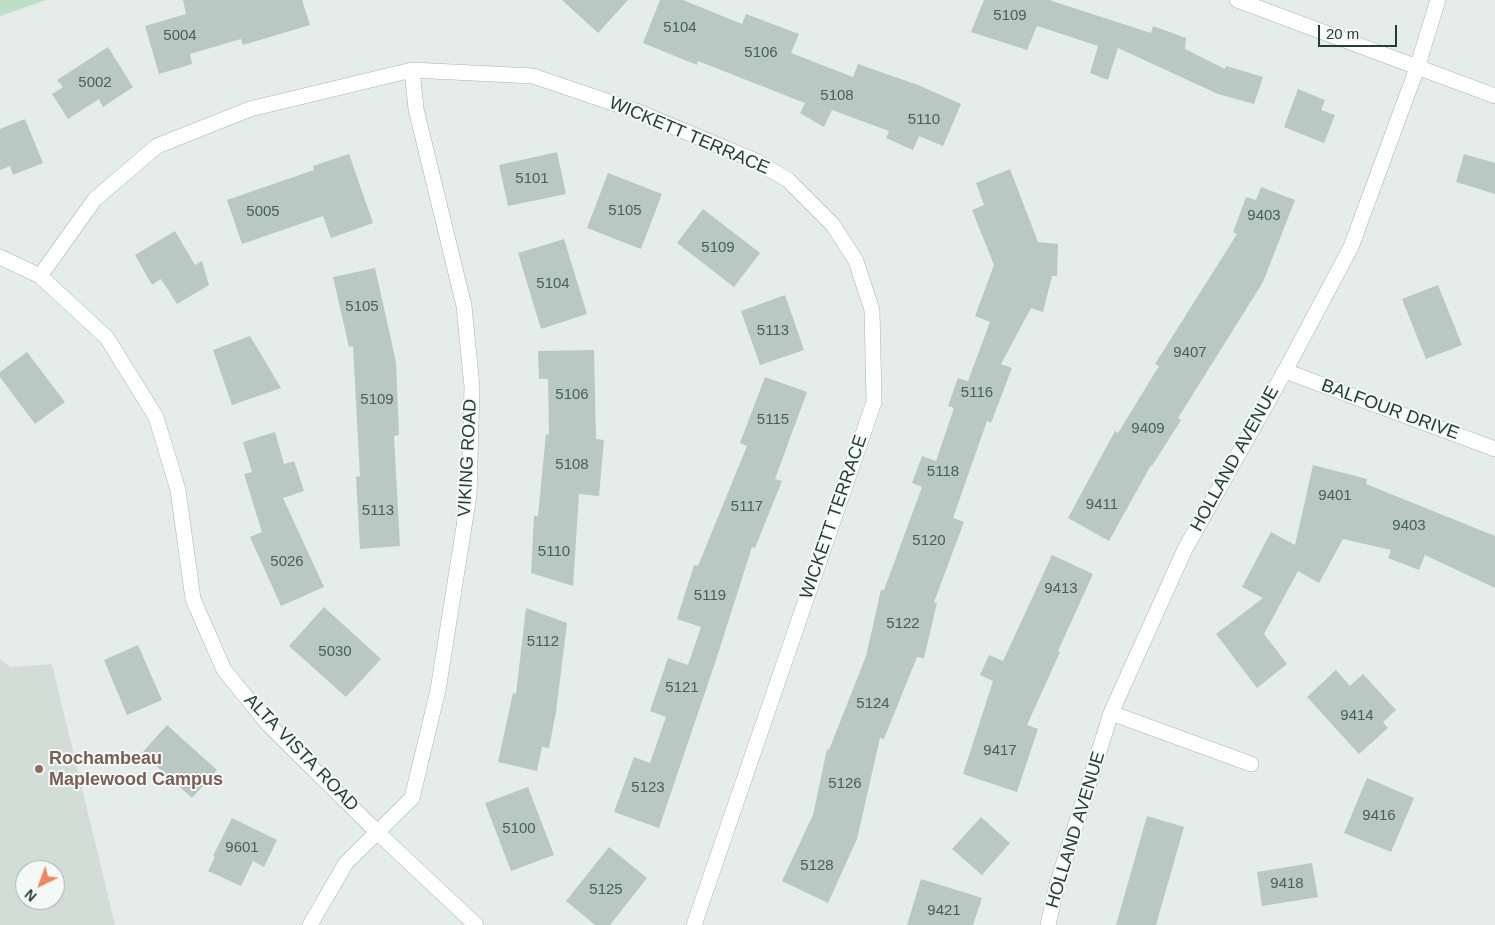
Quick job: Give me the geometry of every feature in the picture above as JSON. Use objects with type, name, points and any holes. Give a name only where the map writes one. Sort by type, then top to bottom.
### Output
[{"type":"street","points":[[1237,0],[1495,96]]},
{"type":"street","name":"HOLLAND AVENUE","points":[[1048,925],[1058,886],[1111,713],[1185,549],[1285,371],[1351,247],[1417,68],[1438,0]]},
{"type":"street","name":"WICKETT TERRACE","points":[[40,276],[95,199],[156,146],[250,109],[412,70],[533,76],[636,111],[758,162],[788,180],[833,225],[856,262],[872,310],[874,402],[694,925]]},
{"type":"street","name":"VIKING ROAD","points":[[310,925],[346,863],[412,798],[438,690],[469,495],[472,387],[464,306],[416,109],[412,70]]},
{"type":"street","name":"ALTA VISTA ROAD","points":[[0,257],[40,276],[107,338],[156,417],[178,490],[193,599],[224,670],[269,725],[377,832],[476,925]]},
{"type":"street","name":"BALFOUR DRIVE","points":[[1285,371],[1495,449]]},
{"type":"street","points":[[1111,713],[1251,764]]},
{"type":"shaded area","name":"Rochambeau Maplewood Campus","points":[[0,660],[11,667],[52,664],[115,925],[0,925]]},
{"type":"green space","points":[[0,0],[46,0],[0,16]]},
{"type":"building","points":[[183,0],[302,0],[310,25],[243,45],[241,39],[190,54],[192,64],[159,74],[145,26],[186,14]]},
{"type":"building","points":[[562,0],[628,0],[598,33]]},
{"type":"building","points":[[660,0],[683,0],[742,24],[746,14],[799,34],[791,53],[853,77],[858,64],[918,85],[961,104],[943,146],[919,136],[913,150],[886,138],[889,131],[832,110],[824,127],[800,113],[805,103],[698,61],[697,65],[643,43]]},
{"type":"building","points":[[984,0],[1049,0],[1151,33],[1153,26],[1186,38],[1185,49],[1225,69],[1226,66],[1263,77],[1254,104],[1218,94],[1118,48],[1108,80],[1090,73],[1098,46],[1037,26],[1027,50],[971,32]]},
{"type":"building","points":[[108,47],[133,87],[103,107],[99,99],[68,119],[52,94],[63,87],[57,80]]},
{"type":"building","points":[[1298,89],[1325,100],[1321,110],[1335,115],[1324,143],[1284,127]]},
{"type":"building","points":[[25,119],[43,163],[13,175],[10,166],[0,170],[0,129]]},
{"type":"building","points":[[557,152],[566,194],[508,206],[499,165]]},
{"type":"building","points":[[349,154],[373,223],[331,238],[323,216],[242,244],[227,200],[314,170],[313,166]]},
{"type":"building","points":[[1464,154],[1495,163],[1495,194],[1456,182]]},
{"type":"building","points":[[1010,169],[1038,242],[1058,244],[1057,276],[1052,276],[1043,312],[1031,308],[1001,364],[1012,368],[991,423],[987,421],[953,518],[964,522],[934,602],[937,603],[924,658],[917,657],[884,739],[880,738],[857,839],[828,903],[782,881],[813,815],[827,749],[829,750],[866,656],[881,590],[884,590],[922,487],[912,483],[922,456],[936,461],[954,408],[948,406],[958,378],[968,381],[990,322],[975,316],[994,265],[972,210],[984,205],[976,183]]},
{"type":"building","points":[[608,173],[662,194],[641,249],[587,228]]},
{"type":"building","points":[[1261,187],[1295,200],[1263,282],[1178,418],[1181,420],[1151,465],[1109,541],[1068,518],[1115,431],[1118,433],[1159,366],[1155,364],[1237,234],[1233,232],[1246,197],[1256,200]]},
{"type":"building","points":[[703,209],[760,253],[734,287],[677,243]]},
{"type":"building","points":[[175,231],[195,265],[202,261],[209,285],[177,304],[161,279],[152,285],[135,255]]},
{"type":"building","points":[[564,239],[587,314],[541,329],[518,253]]},
{"type":"building","points":[[375,268],[396,362],[399,435],[394,436],[400,546],[360,549],[356,477],[360,476],[353,346],[349,347],[333,277]]},
{"type":"building","points":[[1438,285],[1462,345],[1426,359],[1402,299]]},
{"type":"building","points":[[785,295],[804,350],[760,365],[741,311]]},
{"type":"building","points":[[250,336],[281,388],[232,405],[213,350]]},
{"type":"building","points":[[594,350],[596,439],[604,440],[599,496],[579,494],[573,586],[531,573],[534,516],[538,516],[546,434],[549,435],[548,379],[539,379],[538,351]]},
{"type":"building","points":[[27,352],[65,402],[35,424],[0,377],[0,372]]},
{"type":"building","points":[[765,377],[807,392],[775,479],[782,481],[755,548],[752,547],[659,828],[614,812],[634,757],[650,763],[666,717],[650,711],[668,658],[688,665],[701,627],[677,619],[694,565],[698,566],[747,446],[740,443]]},
{"type":"building","points":[[275,432],[284,464],[294,461],[304,491],[283,498],[324,587],[281,606],[250,537],[262,532],[244,474],[252,472],[243,442]]},
{"type":"building","points":[[1313,465],[1367,479],[1366,484],[1495,536],[1495,588],[1425,555],[1419,570],[1388,558],[1391,550],[1343,539],[1319,583],[1298,571],[1264,634],[1287,664],[1257,688],[1216,634],[1263,598],[1242,587],[1271,532],[1295,545]]},
{"type":"building","points":[[1052,555],[1093,574],[1027,725],[1038,729],[1017,792],[963,774],[993,681],[980,675],[989,655],[1003,661]]},
{"type":"building","points":[[324,607],[381,659],[346,697],[289,646]]},
{"type":"building","points":[[526,608],[567,623],[556,712],[549,748],[542,747],[537,771],[498,762],[513,693],[516,694]]},
{"type":"building","points":[[138,645],[162,700],[127,715],[104,660]]},
{"type":"building","points":[[1336,670],[1350,686],[1363,674],[1396,710],[1383,722],[1388,728],[1359,754],[1307,697]]},
{"type":"building","points":[[167,725],[217,770],[192,798],[142,753]]},
{"type":"building","points":[[1367,778],[1414,798],[1391,852],[1344,833]]},
{"type":"building","points":[[528,787],[554,855],[511,871],[485,803]]},
{"type":"building","points":[[1147,816],[1184,827],[1156,925],[1116,925]]},
{"type":"building","points":[[981,817],[1010,843],[982,875],[952,849]]},
{"type":"building","points":[[232,818],[277,840],[264,867],[253,861],[241,886],[208,871],[215,857],[213,856]]},
{"type":"building","points":[[609,847],[647,878],[610,925],[595,925],[566,901]]},
{"type":"building","points":[[1312,863],[1318,897],[1262,906],[1257,872]]},
{"type":"building","points":[[921,879],[982,898],[973,925],[907,925]]},
{"type":"place","name":"Rochambeau Maplewood Campus","points":[[39,769]]}]
